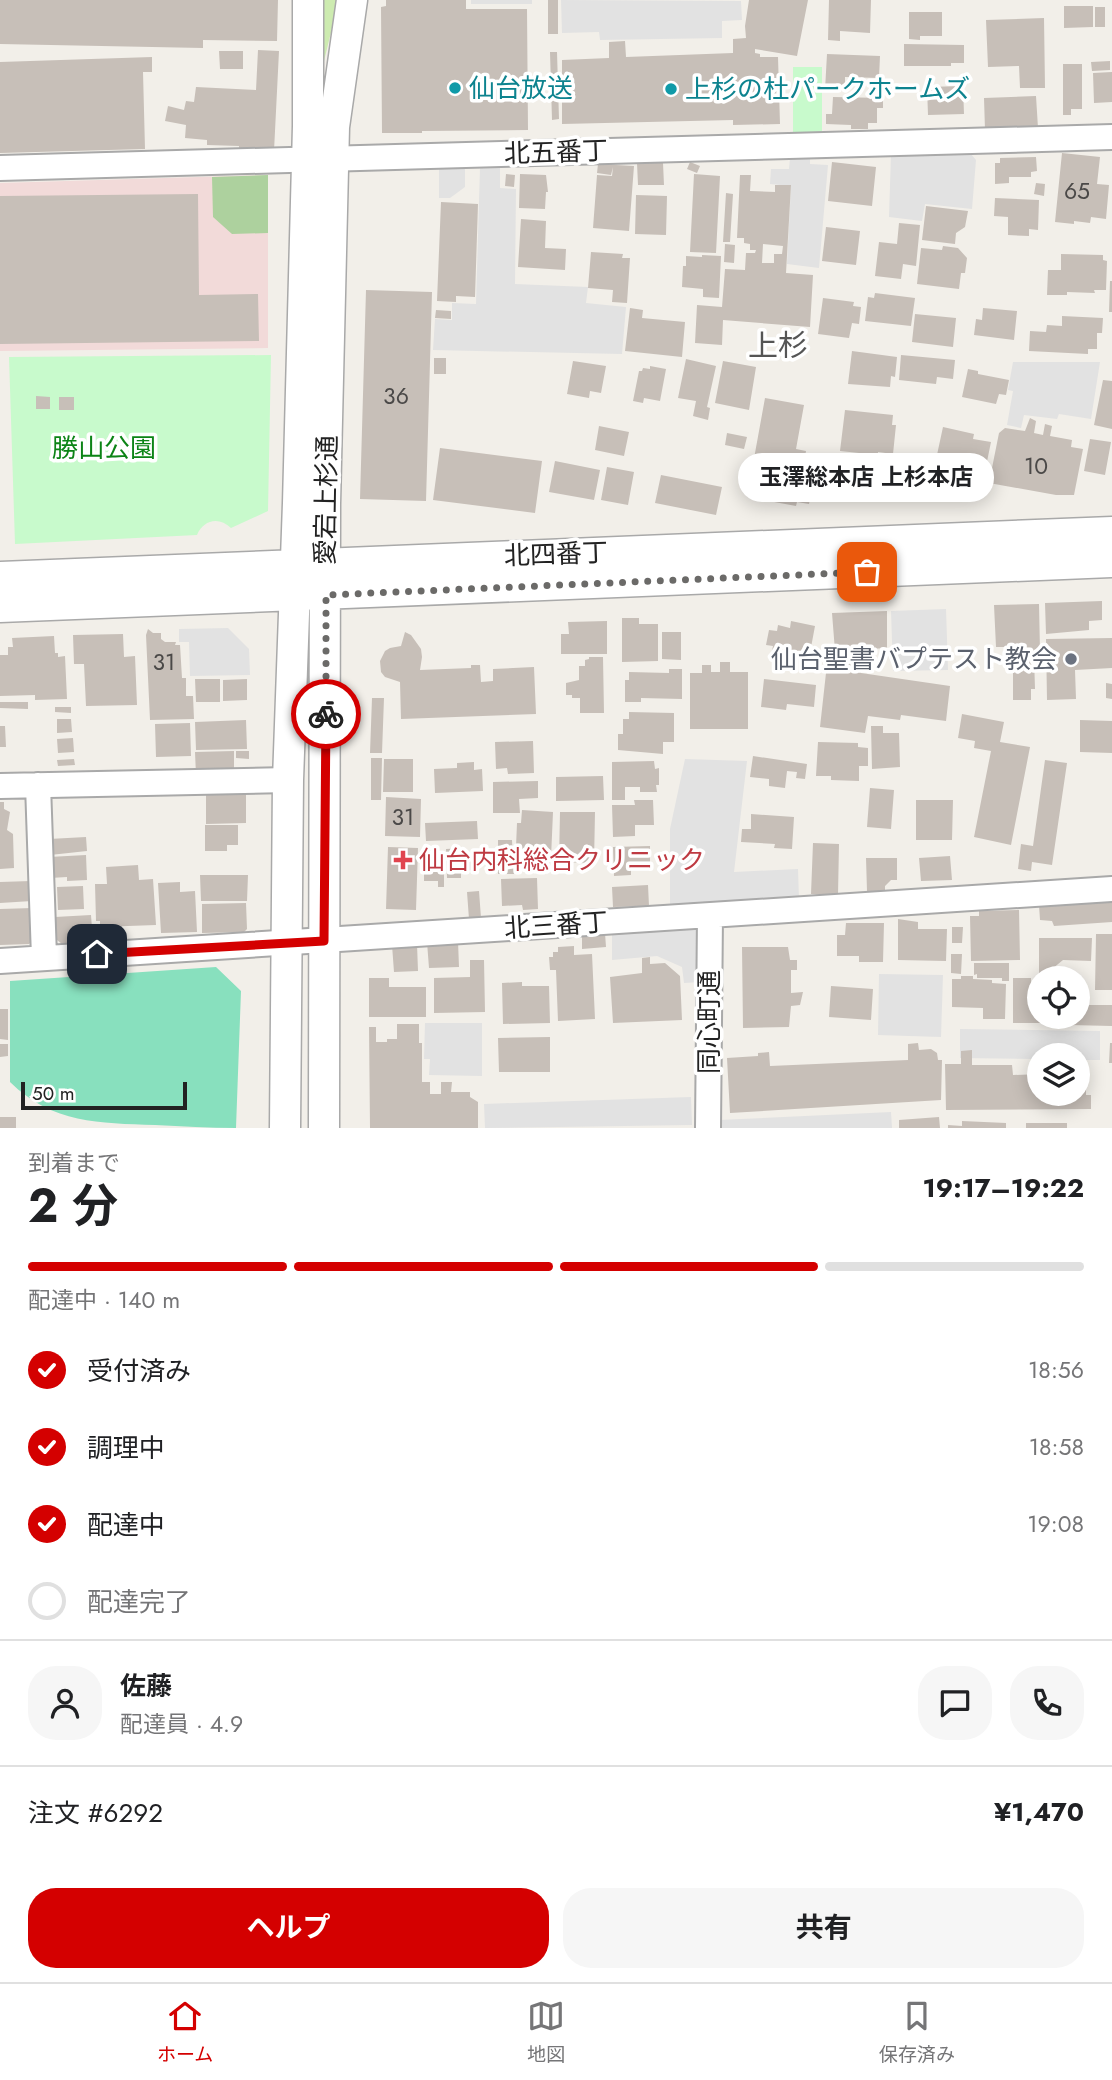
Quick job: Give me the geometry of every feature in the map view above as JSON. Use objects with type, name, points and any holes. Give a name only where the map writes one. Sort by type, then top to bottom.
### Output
[{"type":"street","name":"愛宕上杉通","points":[[308,0],[320,160],[326,564],[324,1128]]},
{"type":"street","name":"愛宕上杉通","points":[[285,1128],[288,780],[296,565],[320,160],[334,127],[352,0]]},
{"type":"street","name":"北五番丁","points":[[0,168],[1112,137]]},
{"type":"street","name":"北四番丁","points":[[0,577],[1112,532]]},
{"type":"street","name":"北四番丁","points":[[0,607],[1112,562]]},
{"type":"street","points":[[0,786],[288,780]]},
{"type":"street","points":[[38,785],[44,957]]},
{"type":"street","name":"北三番丁","points":[[0,961],[1112,889]]},
{"type":"street","name":"同心町通","points":[[708,1128],[710,916]]},
{"type":"shaded area","points":[[471,0],[532,0],[532,4],[471,4]]},
{"type":"shaded area","points":[[561,0],[741,1],[742,20],[722,21],[722,38],[600,40],[599,32],[562,33]]},
{"type":"shaded area","points":[[891,154],[971,154],[976,160],[972,209],[925,204],[922,221],[889,217]]},
{"type":"shaded area","points":[[810,156],[810,164],[828,165],[819,268],[787,264],[791,186],[770,184],[771,169],[789,169],[790,158]]},
{"type":"shaded area","points":[[480,168],[500,168],[500,188],[516,189],[515,284],[588,287],[586,303],[626,307],[622,354],[433,350],[435,319],[452,320],[452,303],[476,304]]},
{"type":"shaded area","points":[[439,169],[465,169],[465,187],[450,198],[439,198]]},
{"type":"shaded area","points":[[268,175],[268,348],[0,351],[0,183]]},
{"type":"shaded area","points":[[1013,362],[1100,362],[1091,419],[1059,414],[1057,419],[1024,415],[1021,428],[1007,425],[1013,391],[1008,390]]},
{"type":"shaded area","points":[[946,609],[948,670],[893,671],[891,611]]},
{"type":"shaded area","points":[[228,628],[249,649],[250,675],[190,676],[189,642],[179,642],[179,629]]},
{"type":"shaded area","points":[[685,759],[747,761],[734,872],[798,869],[799,899],[670,905],[670,829]]},
{"type":"shaded area","points":[[696,927],[699,982],[684,983],[682,967],[657,956],[612,960],[612,933]]},
{"type":"shaded area","points":[[879,974],[943,975],[941,1037],[878,1035]]},
{"type":"shaded area","points":[[425,1023],[482,1023],[482,1076],[429,1075],[430,1059],[424,1059]]},
{"type":"shaded area","points":[[960,1029],[1100,1031],[1100,1060],[1090,1060],[1090,1043],[1027,1043],[1027,1059],[960,1058]]},
{"type":"shaded area","points":[[691,1097],[692,1125],[485,1128],[484,1104]]},
{"type":"shaded area","points":[[891,1112],[892,1128],[719,1128],[719,1120]]},
{"type":"green space","points":[[316,0],[337,0],[323,65]]},
{"type":"green space","points":[[793,67],[822,67],[822,133],[793,133]]},
{"type":"green space","points":[[268,175],[268,233],[232,234],[213,217],[212,177]]},
{"type":"green space","name":"勝山公園","points":[[271,355],[268,511],[231,528],[221,522],[212,521],[203,526],[197,535],[15,544],[9,357]]},
{"type":"green space","points":[[216,967],[241,991],[236,1128],[78,1119],[43,1106],[10,1082],[10,981]]},
{"type":"building","points":[[0,0],[278,0],[277,41],[203,40],[203,48],[0,44]]},
{"type":"building","name":"仙台放送","points":[[386,0],[466,0],[466,9],[527,9],[528,130],[382,133],[381,7],[386,6]]},
{"type":"building","points":[[548,0],[558,0],[558,34],[548,34]]},
{"type":"building","name":"上杉の杜パークホームズ","points":[[749,0],[808,0],[797,56],[755,49],[755,53],[760,54],[760,57],[778,57],[780,124],[733,125],[733,120],[562,124],[562,60],[609,58],[609,42],[625,41],[626,57],[733,53],[733,39],[746,38]]},
{"type":"building","points":[[829,0],[871,0],[870,33],[840,31],[840,41],[828,40]]},
{"type":"building","points":[[1064,6],[1093,6],[1093,27],[1064,28]]},
{"type":"building","points":[[1095,7],[1105,7],[1105,27],[1095,27]]},
{"type":"building","points":[[909,12],[942,12],[942,36],[909,39]]},
{"type":"building","points":[[1044,18],[1045,88],[1020,88],[1019,66],[988,67],[986,20]]},
{"type":"building","points":[[904,44],[964,45],[964,63],[951,63],[951,66],[904,66]]},
{"type":"building","points":[[258,50],[279,51],[274,151],[239,153],[239,146],[207,145],[207,140],[185,138],[186,125],[165,121],[168,106],[184,110],[186,101],[194,102],[196,87],[256,90]]},
{"type":"building","points":[[219,51],[243,51],[243,69],[220,69]]},
{"type":"building","points":[[550,52],[557,52],[559,119],[552,120]]},
{"type":"building","points":[[827,54],[880,56],[879,78],[845,77],[845,91],[825,90]]},
{"type":"building","points":[[152,57],[152,72],[143,72],[145,149],[0,153],[0,62]]},
{"type":"building","points":[[1110,61],[1110,70],[1092,71],[1091,62]]},
{"type":"building","points":[[1063,64],[1082,64],[1082,109],[1071,109],[1071,115],[1063,115]]},
{"type":"building","points":[[1112,72],[1112,102],[1094,103],[1093,73]]},
{"type":"building","points":[[963,86],[964,114],[928,115],[927,87]]},
{"type":"building","points":[[1036,96],[1038,128],[985,130],[984,98]]},
{"type":"building","points":[[833,97],[883,98],[883,108],[877,108],[877,123],[868,123],[868,129],[826,124],[826,114],[832,114]]},
{"type":"building","points":[[1062,153],[1100,157],[1097,184],[1109,185],[1106,219],[1091,217],[1090,223],[1074,221],[1074,224],[1055,222]]},
{"type":"building","points":[[1036,157],[1037,171],[1031,172],[1031,177],[1009,177],[1009,183],[995,184],[995,163],[1000,163],[1000,158]]},
{"type":"building","points":[[690,162],[700,166],[697,173],[687,169]]},
{"type":"building","points":[[832,162],[876,167],[872,206],[828,201]]},
{"type":"building","points":[[637,163],[663,163],[664,185],[638,185]]},
{"type":"building","points":[[598,164],[634,166],[629,231],[593,228],[597,175],[612,176],[613,167],[611,175],[597,173]]},
{"type":"building","points":[[506,174],[515,175],[514,187],[505,186]]},
{"type":"building","points":[[520,174],[546,175],[548,192],[545,209],[519,208]]},
{"type":"building","points":[[694,174],[720,176],[716,253],[690,252]]},
{"type":"building","points":[[740,175],[751,175],[750,191],[775,192],[775,185],[791,185],[786,273],[813,275],[810,327],[723,320],[722,345],[695,343],[697,305],[722,307],[725,269],[745,270],[746,253],[755,253],[756,250],[750,250],[750,244],[744,243],[744,238],[737,238]],"holes":[[[763,244],[783,246],[782,254],[774,254],[774,263],[762,263]]]},
{"type":"building","points":[[1036,183],[1045,184],[1044,196],[1034,194]]},
{"type":"building","points":[[726,193],[733,194],[730,242],[723,242]]},
{"type":"building","points":[[198,194],[199,295],[258,294],[259,341],[0,344],[0,196]]},
{"type":"building","points":[[636,195],[667,196],[666,235],[635,234]]},
{"type":"building","points":[[995,198],[1039,200],[1038,230],[1029,229],[1029,236],[1008,235],[1008,217],[994,216]]},
{"type":"building","points":[[441,202],[478,204],[475,297],[456,296],[456,302],[437,301]]},
{"type":"building","points":[[926,206],[968,211],[965,227],[956,233],[955,244],[922,240]]},
{"type":"building","points":[[521,219],[546,221],[545,248],[566,249],[565,270],[518,267]]},
{"type":"building","points":[[899,223],[920,225],[916,266],[903,264],[901,279],[875,276],[879,242],[897,244]]},
{"type":"building","points":[[826,227],[860,231],[856,265],[822,261]]},
{"type":"building","points":[[725,244],[735,245],[734,263],[724,262]]},
{"type":"building","points":[[943,246],[958,248],[967,258],[959,289],[917,284],[921,248],[942,250]]},
{"type":"building","points":[[591,252],[623,254],[622,258],[630,258],[627,303],[612,302],[613,290],[588,288]]},
{"type":"building","points":[[1061,254],[1103,255],[1103,260],[1107,261],[1106,290],[1047,295],[1048,270],[1061,270]]},
{"type":"building","points":[[686,256],[721,256],[719,298],[703,297],[703,289],[682,287]]},
{"type":"building","points":[[1112,281],[1112,312],[1109,312]]},
{"type":"building","points":[[366,290],[432,292],[426,501],[360,499]]},
{"type":"building","points":[[875,293],[915,298],[911,326],[865,321],[868,297],[874,298]]},
{"type":"building","points":[[823,298],[854,302],[853,306],[861,307],[859,324],[852,323],[849,338],[818,334]]},
{"type":"building","points":[[630,308],[643,310],[642,318],[685,322],[682,357],[625,351]]},
{"type":"building","points":[[983,308],[1017,311],[1014,340],[974,335],[976,319],[982,320]]},
{"type":"building","points":[[436,310],[451,311],[451,319],[435,318]]},
{"type":"building","points":[[915,314],[956,318],[953,347],[912,342]]},
{"type":"building","points":[[1062,316],[1103,318],[1102,333],[1097,333],[1097,349],[1088,349],[1088,354],[1029,351],[1030,331],[1046,332],[1047,325],[1062,326]]},
{"type":"building","points":[[852,351],[897,357],[895,377],[891,376],[890,387],[848,384]]},
{"type":"building","points":[[901,355],[955,360],[953,379],[937,377],[936,384],[899,380]]},
{"type":"building","points":[[434,358],[446,358],[446,374],[434,374]]},
{"type":"building","points":[[686,359],[716,366],[707,407],[710,408],[708,420],[693,416],[696,401],[678,398]]},
{"type":"building","points":[[573,361],[606,366],[601,393],[590,391],[589,398],[567,394]]},
{"type":"building","points":[[723,361],[756,367],[749,410],[715,403]]},
{"type":"building","points":[[650,366],[666,369],[660,401],[644,398],[643,403],[633,401],[639,371],[643,368],[650,369]]},
{"type":"building","points":[[968,369],[978,371],[978,374],[1009,380],[1006,395],[999,394],[996,404],[962,397]]},
{"type":"building","points":[[1103,380],[1112,381],[1112,429],[1094,425]]},
{"type":"building","points":[[36,396],[50,397],[50,409],[36,409]]},
{"type":"building","points":[[59,397],[74,397],[74,410],[59,410]]},
{"type":"building","points":[[765,398],[804,405],[796,449],[806,451],[803,469],[815,472],[809,504],[797,502],[796,506],[747,497]]},
{"type":"building","points":[[845,410],[893,415],[892,425],[896,425],[893,454],[840,451]]},
{"type":"building","points":[[1030,418],[1036,421],[1034,433],[1043,435],[1045,424],[1052,426],[1050,436],[1072,440],[1071,447],[1083,449],[1074,495],[1056,495],[989,483],[999,433],[1005,428],[1025,431]]},
{"type":"building","points":[[599,426],[629,432],[624,456],[595,450]]},
{"type":"building","points":[[943,427],[974,434],[973,439],[991,442],[983,481],[964,477],[965,471],[949,468],[946,481],[932,478]]},
{"type":"building","points":[[727,433],[747,437],[744,449],[725,445]]},
{"type":"building","points":[[1090,439],[1111,442],[1105,475],[1084,471]]},
{"type":"building","points":[[440,448],[542,461],[535,513],[433,500]]},
{"type":"building","points":[[555,461],[600,470],[594,500],[549,492]]},
{"type":"building","points":[[607,467],[634,472],[628,505],[601,500]]},
{"type":"building","points":[[661,475],[722,487],[716,515],[655,503]]},
{"type":"building","points":[[1102,601],[1102,620],[1089,621],[1089,630],[1046,634],[1045,603]]},
{"type":"building","points":[[1039,604],[1040,651],[1015,652],[1015,647],[996,647],[994,605]]},
{"type":"building","points":[[887,611],[887,648],[835,651],[832,613]]},
{"type":"building","points":[[622,618],[639,618],[639,624],[658,624],[658,661],[622,662]]},
{"type":"building","points":[[607,621],[607,654],[561,654],[561,634],[569,634],[568,622]]},
{"type":"building","points":[[791,621],[815,626],[809,658],[772,651],[773,646],[766,645],[769,630],[777,631],[778,625],[790,628]]},
{"type":"building","points":[[148,629],[153,633],[161,633],[161,639],[165,642],[176,642],[175,645],[180,645],[182,678],[186,678],[186,696],[193,696],[194,719],[150,720],[146,635]]},
{"type":"building","points":[[405,632],[411,635],[421,649],[420,670],[471,668],[471,665],[480,665],[481,682],[493,681],[493,669],[534,667],[536,714],[401,719],[400,682],[385,677],[381,672],[380,661],[385,651],[401,646]]},
{"type":"building","points":[[662,632],[681,632],[681,660],[662,659]]},
{"type":"building","points":[[123,634],[124,657],[135,656],[137,705],[86,706],[84,664],[74,664],[73,635]]},
{"type":"building","points":[[54,636],[55,653],[58,653],[58,657],[65,656],[67,699],[35,700],[35,695],[0,696],[0,655],[8,655],[8,647],[13,647],[12,638]]},
{"type":"building","points":[[1112,638],[1112,668],[1075,670],[1076,699],[1047,700],[1046,639]]},
{"type":"building","points":[[862,654],[861,673],[950,686],[946,721],[901,715],[900,720],[868,716],[865,733],[820,727],[828,655]]},
{"type":"building","points":[[589,657],[603,657],[604,713],[580,713],[580,698],[566,695],[566,683],[579,680],[579,666],[585,666],[585,660]]},
{"type":"building","points":[[1034,657],[1035,689],[1031,689],[1031,700],[1013,700],[1013,658]]},
{"type":"building","points":[[720,662],[730,662],[730,672],[748,672],[748,729],[690,729],[690,673],[702,673],[702,665],[711,665],[711,672],[720,672]]},
{"type":"building","points":[[669,669],[682,669],[682,699],[641,698],[641,702],[625,702],[625,680],[629,680],[629,672],[669,673]]},
{"type":"building","points":[[195,679],[220,679],[220,702],[196,702]]},
{"type":"building","points":[[247,679],[247,700],[223,701],[223,680]]},
{"type":"building","points":[[764,679],[816,685],[814,707],[787,704],[786,710],[761,707]]},
{"type":"building","points":[[1106,683],[1112,684],[1112,699],[1106,698]]},
{"type":"building","points":[[372,698],[384,698],[382,753],[370,753]]},
{"type":"building","points":[[0,702],[28,702],[28,709],[0,708]]},
{"type":"building","points":[[55,707],[71,707],[71,713],[55,712]]},
{"type":"building","points":[[629,712],[674,713],[674,742],[663,742],[663,754],[618,750],[618,734],[623,734],[623,719],[629,719]]},
{"type":"building","points":[[962,714],[1004,722],[1000,742],[1030,747],[1011,845],[974,837],[991,751],[974,748],[975,741],[958,738]]},
{"type":"building","points":[[57,719],[71,719],[72,732],[57,733]]},
{"type":"building","points":[[246,720],[247,749],[196,750],[195,722]]},
{"type":"building","points":[[1080,720],[1112,721],[1112,753],[1080,752]]},
{"type":"building","points":[[190,723],[191,756],[156,757],[155,724]]},
{"type":"building","points":[[0,726],[5,726],[6,747],[0,747]]},
{"type":"building","points":[[871,726],[883,726],[883,733],[899,733],[900,767],[872,769]]},
{"type":"building","points":[[73,738],[74,752],[58,753],[57,739]]},
{"type":"building","points":[[533,741],[534,773],[508,774],[507,768],[496,769],[495,742]]},
{"type":"building","points":[[818,742],[858,743],[858,747],[868,748],[868,766],[859,766],[859,781],[831,780],[831,776],[816,776]]},
{"type":"building","points":[[234,751],[234,771],[196,775],[195,752]]},
{"type":"building","points":[[236,751],[249,751],[249,759],[236,758]]},
{"type":"building","points":[[753,756],[807,764],[805,779],[796,778],[797,772],[787,771],[785,788],[769,786],[769,779],[750,777]]},
{"type":"building","points":[[371,758],[382,758],[381,800],[371,800]]},
{"type":"building","points":[[74,759],[75,765],[58,766],[57,760]]},
{"type":"building","points":[[384,759],[413,759],[413,792],[383,792]]},
{"type":"building","points":[[1045,760],[1067,763],[1052,865],[1032,862],[1031,871],[1018,869],[1021,844],[1033,846]]},
{"type":"building","points":[[654,761],[655,769],[659,768],[657,792],[640,792],[640,787],[625,787],[625,800],[612,800],[612,762]]},
{"type":"building","points":[[474,762],[474,770],[482,769],[483,791],[435,793],[434,769],[457,768],[457,763]]},
{"type":"building","points":[[603,776],[604,800],[556,801],[556,777]]},
{"type":"building","points":[[538,781],[538,798],[519,799],[520,813],[493,813],[493,782]]},
{"type":"building","points":[[206,787],[246,787],[246,823],[206,824]]},
{"type":"building","points":[[870,788],[894,790],[891,829],[867,827]]},
{"type":"building","points":[[386,797],[421,799],[420,837],[385,836]]},
{"type":"building","points":[[634,800],[653,800],[654,825],[635,825],[635,836],[613,837],[612,805],[635,805]]},
{"type":"building","points":[[916,800],[953,800],[952,840],[916,840]]},
{"type":"building","points":[[0,802],[4,802],[4,809],[10,812],[7,830],[13,834],[14,868],[0,869]]},
{"type":"building","points":[[522,810],[553,812],[551,858],[537,857],[537,852],[520,851],[520,848],[516,847],[517,823],[521,823]]},
{"type":"building","points":[[560,812],[595,812],[594,863],[559,862]]},
{"type":"building","points":[[751,814],[794,817],[792,849],[774,848],[775,844],[741,842],[742,829],[751,829]]},
{"type":"building","points":[[477,821],[478,839],[426,841],[425,823]]},
{"type":"building","points":[[205,825],[238,825],[238,845],[227,845],[227,851],[205,851]]},
{"type":"building","points":[[86,837],[87,851],[50,855],[49,839]]},
{"type":"building","points":[[498,840],[512,840],[513,859],[519,859],[519,874],[498,874]]},
{"type":"building","points":[[813,843],[839,844],[838,895],[811,894]]},
{"type":"building","points":[[650,846],[650,868],[631,868],[631,875],[614,876],[613,847]]},
{"type":"building","points":[[388,847],[418,848],[416,910],[386,909]]},
{"type":"building","points":[[463,848],[463,855],[474,854],[474,870],[461,871],[461,878],[447,878],[446,849]]},
{"type":"building","points":[[424,849],[439,849],[439,861],[444,861],[444,887],[438,887],[438,881],[424,881]]},
{"type":"building","points":[[86,855],[87,880],[50,878],[49,857]]},
{"type":"building","points":[[950,856],[952,880],[921,881],[919,858]]},
{"type":"building","points":[[866,858],[897,858],[897,880],[891,880],[885,886],[885,891],[867,891]]},
{"type":"building","points":[[138,865],[139,880],[153,879],[156,925],[100,927],[100,921],[96,921],[95,884],[107,884],[106,867]]},
{"type":"building","points":[[200,875],[248,875],[247,901],[201,901]]},
{"type":"building","points":[[537,878],[538,909],[523,910],[522,905],[502,906],[501,879]]},
{"type":"building","points":[[31,881],[32,901],[0,903],[0,882]]},
{"type":"building","points":[[180,882],[180,892],[195,891],[197,932],[161,933],[158,883]]},
{"type":"building","points":[[648,885],[649,906],[613,907],[612,887]]},
{"type":"building","points":[[83,886],[84,909],[58,910],[57,887]]},
{"type":"building","points":[[479,891],[481,918],[469,919],[467,892]]},
{"type":"building","points":[[1112,900],[1112,922],[1054,926],[1052,921],[1040,920],[1039,905]]},
{"type":"building","points":[[246,903],[247,929],[244,932],[202,933],[202,904]]},
{"type":"building","points":[[33,908],[34,940],[29,944],[0,945],[0,909]]},
{"type":"building","points":[[1019,910],[1020,960],[971,961],[970,916],[979,916],[979,911]]},
{"type":"building","points":[[91,915],[93,942],[62,944],[57,940],[55,917]]},
{"type":"building","points":[[898,919],[918,922],[918,929],[947,929],[946,961],[898,960]]},
{"type":"building","points":[[846,923],[884,923],[883,962],[859,962],[859,956],[837,956],[837,935],[845,935]]},
{"type":"building","points":[[952,927],[963,927],[962,943],[952,943]]},
{"type":"building","points":[[605,933],[606,947],[582,949],[582,934]]},
{"type":"building","points":[[1096,934],[1112,934],[1112,990],[1095,990]]},
{"type":"building","points":[[1039,938],[1092,938],[1091,961],[1063,960],[1056,966],[1039,966]]},
{"type":"building","points":[[458,941],[459,967],[429,968],[427,942]]},
{"type":"building","points":[[417,944],[418,971],[394,972],[392,945]]},
{"type":"building","points":[[574,946],[574,955],[592,954],[595,1019],[558,1021],[556,970],[550,970],[549,957],[553,957],[553,952],[558,952],[558,947]]},
{"type":"building","points":[[742,947],[788,947],[790,960],[797,960],[797,970],[791,970],[791,993],[803,992],[800,1005],[791,1006],[789,1027],[743,1028]]},
{"type":"building","points":[[951,954],[962,954],[961,974],[951,973]]},
{"type":"building","points":[[650,957],[650,964],[665,963],[680,976],[682,1020],[613,1023],[610,977],[642,973],[642,958]]},
{"type":"building","points":[[470,960],[484,960],[485,1012],[434,1013],[434,978],[470,977]]},
{"type":"building","points":[[974,963],[1009,963],[1009,981],[1002,981],[1002,978],[977,978],[977,974],[974,975]]},
{"type":"building","points":[[961,976],[973,976],[973,979],[1006,984],[1005,1019],[983,1019],[983,1008],[952,1007],[952,979],[961,979]]},
{"type":"building","points":[[369,978],[389,978],[389,987],[426,987],[426,1017],[369,1017]]},
{"type":"building","points":[[1013,978],[1027,978],[1027,1023],[1013,1023]]},
{"type":"building","points":[[522,982],[522,986],[549,986],[550,1023],[503,1024],[502,983]]},
{"type":"building","points":[[831,986],[873,989],[871,1020],[829,1017]]},
{"type":"building","points":[[1090,1005],[1112,1005],[1112,1026],[1090,1025]]},
{"type":"building","points":[[0,1009],[8,1009],[8,1040],[0,1039]]},
{"type":"building","points":[[397,1024],[419,1024],[422,1082],[430,1082],[430,1094],[441,1094],[441,1082],[452,1082],[451,1092],[470,1092],[470,1097],[478,1102],[478,1128],[370,1128],[369,1027],[376,1027],[376,1042],[387,1042],[387,1039],[397,1039]]},
{"type":"building","points":[[550,1037],[550,1072],[499,1072],[498,1038]]},
{"type":"building","points":[[918,1043],[919,1050],[931,1049],[937,1053],[938,1060],[942,1060],[941,1100],[730,1113],[727,1058],[758,1056],[758,1053],[769,1052],[770,1066],[908,1060],[908,1044]]},
{"type":"building","points":[[1112,1043],[1112,1063],[1109,1063]]},
{"type":"building","points":[[0,1044],[8,1044],[8,1056],[0,1057]]},
{"type":"building","points":[[972,1050],[972,1065],[1012,1065],[1013,1075],[1027,1074],[1027,1106],[1090,1106],[1091,1095],[1091,1109],[946,1110],[945,1064],[961,1064],[961,1051]]},
{"type":"building","points":[[0,1117],[16,1117],[16,1128],[0,1128]]},
{"type":"building","points":[[939,1117],[940,1128],[899,1128],[899,1120]]},
{"type":"building","points":[[962,1121],[1006,1123],[1006,1128],[948,1128],[948,1125],[962,1126]]},
{"type":"building","points":[[1026,1123],[1067,1123],[1067,1128],[1026,1128]]},
{"type":"way so far","points":[[326,714],[326,595],[867,572]]},
{"type":"place","name":"仙台放送","points":[[455,88]]},
{"type":"place","name":"上杉の杜パークホームズ","points":[[671,89]]},
{"type":"place","name":"玉澤総本店 上杉本店","points":[[867,572]]},
{"type":"place","name":"仙台聖書バプテスト教会","points":[[1071,659]]},
{"type":"place","name":"仙台内科総合クリニック","points":[[403,860]]},
{"type":"district","name":"上杉","points":[[778,345]]},
{"type":"route","points":[[97,954],[324,941],[326,714]]}]
